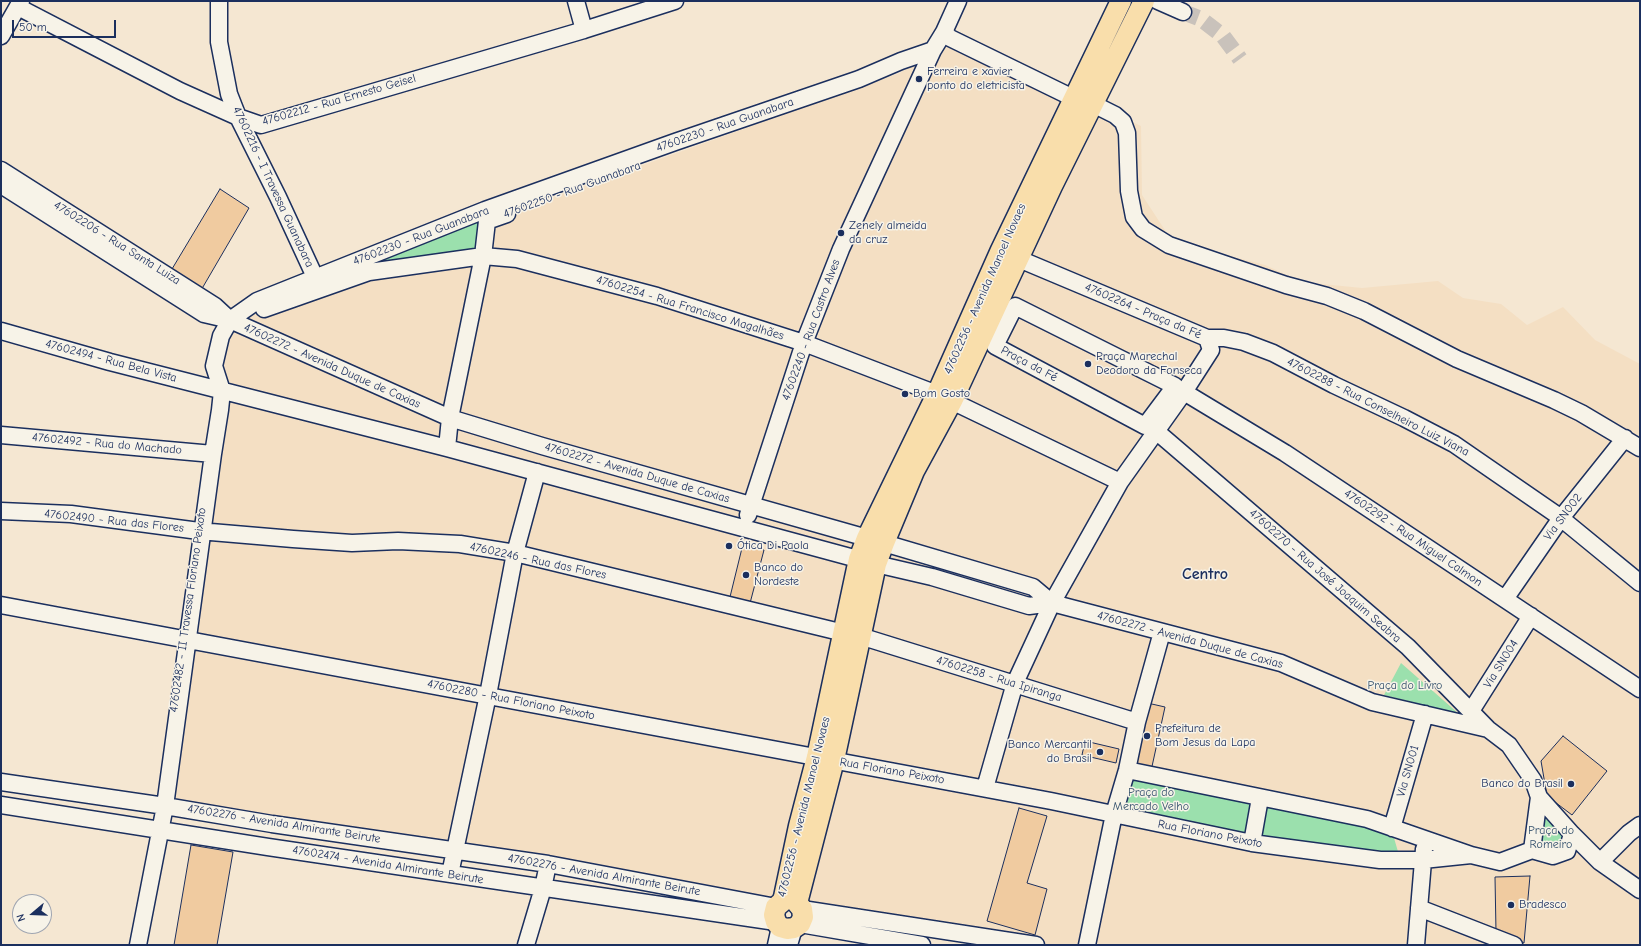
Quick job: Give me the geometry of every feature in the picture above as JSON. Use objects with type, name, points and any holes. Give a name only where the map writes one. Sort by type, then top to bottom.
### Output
[{"type":"main road","points":[[1084,100],[1121,1]]},
{"type":"main road","points":[[1084,100],[1144,1]]},
{"type":"main road","name":"47602256 - Avenida Manoel Novaes","points":[[944,397],[1001,250],[1084,100]]},
{"type":"main road","name":"47602256 - Avenida Manoel Novaes","points":[[787,921],[807,828],[826,759],[868,561],[875,540],[944,397],[1018,259],[1052,186],[1084,100]]},
{"type":"street","name":"47602216 - I Travessa Guanabara","points":[[219,1],[219,42],[224,75],[238,117],[316,277]]},
{"type":"street","points":[[576,1],[584,30]]},
{"type":"street","name":"47602212 - Rua Ernesto Geisel","points":[[20,4],[180,91],[238,117],[261,125],[584,30],[676,1]]},
{"type":"street","name":"47602240 - Rua Castro Alves","points":[[743,527],[804,343],[841,249],[933,50],[944,32],[958,1]]},
{"type":"street","points":[[1158,1],[1183,12]]},
{"type":"street","points":[[1,36],[20,4]]},
{"type":"street","points":[[944,32],[1068,91],[1115,115],[1123,122],[1127,133],[1129,191],[1131,204],[1134,217],[1142,229],[1169,245],[1286,285],[1327,296],[1364,311],[1457,359],[1554,400],[1625,438],[1640,448]]},
{"type":"street","name":"47602230 - Rua Guanabara","points":[[230,320],[257,301],[316,277],[486,216],[675,142],[859,79],[901,61],[933,50]]},
{"type":"street","name":"47602206 - Rua Santa Luiza","points":[[1,170],[215,306],[230,320]]},
{"type":"street","points":[[1,185],[204,314],[230,320],[369,272],[483,256]]},
{"type":"street","name":"47602250 - Rua Guanabara","points":[[447,448],[450,418],[483,256],[486,216]]},
{"type":"street","name":"47602264 - Praça da Fé","points":[[985,788],[1015,683],[1052,603],[1120,482],[1156,431],[1177,392],[1211,350],[1207,338],[1018,259],[1001,250]]},
{"type":"street","name":"47602254 - Rua Francisco Magalhães","points":[[483,256],[517,259],[657,296],[804,343],[944,397]]},
{"type":"street","name":"Praça da Fé","points":[[1016,306],[1174,386],[1177,392],[1145,426],[995,346],[1016,306]]},
{"type":"street","points":[[138,945],[160,830],[211,454],[220,410],[222,391],[214,366],[221,336],[230,320]]},
{"type":"street","name":"47602272 - Avenida Duque de Caxias","points":[[230,320],[450,418],[542,446],[875,540],[1033,587],[1052,603]]},
{"type":"street","name":"47602494 - Rua Bela Vista","points":[[1,331],[222,391]]},
{"type":"street","name":"47602288 - Rua Conselheiro Luiz Viana","points":[[1207,338],[1224,338],[1244,342],[1272,353],[1454,444],[1559,516],[1640,583]]},
{"type":"street","name":"47602272 - Avenida Duque de Caxias","points":[[222,391],[447,448],[932,577],[1029,606],[1052,603],[1281,663],[1372,702],[1488,729]]},
{"type":"street","name":"47602292 - Rua Miguel Calmon","points":[[1177,392],[1285,453],[1640,689]]},
{"type":"street","points":[[944,397],[1120,482]]},
{"type":"street","name":"47602270 - Rua José Joaquim Seabra","points":[[1156,431],[1408,647],[1488,729]]},
{"type":"street","name":"47602492 - Rua do Machado","points":[[1,435],[211,454]]},
{"type":"street","name":"Via SN002","points":[[1505,599],[1559,516],[1625,438]]},
{"type":"street","points":[[450,874],[488,695],[515,553],[537,472]]},
{"type":"street","name":"47602490 - Rua das Flores","points":[[1,511],[71,514],[201,531]]},
{"type":"street","name":"47602246 - Rua das Flores","points":[[201,531],[352,543],[398,541],[460,544],[515,553],[852,634]]},
{"type":"street","name":"47602280 - Rua Floriano Peixoto","points":[[1,605],[826,759]]},
{"type":"street","name":"Via SN004","points":[[1471,711],[1531,616]]},
{"type":"street","points":[[1087,945],[1114,814],[1127,770],[1137,722],[1162,632]]},
{"type":"street","name":"47602258 - Rua Ipiranga","points":[[852,634],[1015,683],[1137,722]]},
{"type":"street","name":"Via SN001","points":[[1392,828],[1425,714]]},
{"type":"street","points":[[1488,729],[1509,745],[1533,780],[1539,797],[1572,834],[1600,862],[1640,890]]},
{"type":"street","name":"Rua Floriano Peixoto","points":[[826,759],[985,788],[1252,843],[1380,860],[1423,860],[1471,855]]},
{"type":"street","name":"Rua Floriano Peixoto","points":[[1127,770],[1367,819],[1471,855],[1500,862],[1532,850]]},
{"type":"street","name":"47602276 - Avenida Almirante Beirute","points":[[1,782],[272,824],[455,849],[548,864],[787,921],[1036,945]]},
{"type":"street","points":[[85,819],[88,795]]},
{"type":"street","points":[[1539,797],[1532,850],[1553,856],[1567,851],[1572,834]]},
{"type":"street","points":[[1252,843],[1260,798]]},
{"type":"street","name":"47602474 - Avenida Almirante Beirute","points":[[1,805],[544,888],[787,921]]},
{"type":"street","points":[[268,847],[272,824]]},
{"type":"street","points":[[1600,862],[1629,833],[1640,825]]},
{"type":"street","points":[[1416,945],[1425,839]]},
{"type":"street","points":[[528,945],[544,888],[548,864]]},
{"type":"street","points":[[1419,908],[1514,945]]},
{"type":"street","points":[[787,921],[922,945]]},
{"type":"shaded area","points":[[944,32],[1141,126],[1142,195],[1172,241],[1265,265],[1302,282],[1362,288],[1438,281],[1463,298],[1501,304],[1527,325],[1563,307],[1595,340],[1640,364],[1640,945],[1028,945],[782,902],[165,806],[213,454],[214,366],[230,320],[369,272],[483,256],[487,221],[900,73],[933,50]]},
{"type":"green space","points":[[478,220],[477,250],[376,265],[379,259]]},
{"type":"green space","name":"Praça do Livro","points":[[1401,663],[1459,714],[1384,695]]},
{"type":"green space","name":"Praça do Mercado Velho","points":[[1132,778],[1366,827],[1394,838],[1399,855],[1381,856],[1125,814]]},
{"type":"green space","name":"Praça do Romeiro","points":[[1542,816],[1564,837],[1563,842],[1558,849],[1542,847],[1539,842]]},
{"type":"building","points":[[220,189],[249,208],[200,292],[169,274]]},
{"type":"building","name":"Banco do Nordeste","points":[[743,544],[764,550],[749,607],[729,601]]},
{"type":"building","name":"Prefeitura de Bom Jesus da Lapa","points":[[1143,702],[1165,707],[1151,771],[1129,766]]},
{"type":"building","name":"Banco do Brasil","points":[[1563,736],[1607,771],[1572,815],[1547,796],[1541,761]]},
{"type":"building","name":"Banco Mercantil do Brasil","points":[[1085,741],[1119,749],[1116,763],[1082,755]]},
{"type":"building","points":[[1019,808],[1047,816],[1027,883],[1047,889],[1035,935],[987,921]]},
{"type":"building","points":[[191,845],[233,852],[217,945],[174,945]]},
{"type":"building","name":"Bradesco","points":[[1530,876],[1524,943],[1496,932],[1495,877]]},
{"type":"tunnel","points":[[1183,12],[1201,19],[1223,36],[1240,59]]},
{"type":"place","name":"Ferreira e xavier ponto do eletricista","points":[[919,79]]},
{"type":"place","name":"Zenely almeida da cruz","points":[[841,233]]},
{"type":"place","name":"Praça Marechal Deodoro da Fonseca","points":[[1088,364]]},
{"type":"place","name":"Bom Gosto","points":[[905,394]]},
{"type":"place","name":"Ótica Di Paola","points":[[729,546]]},
{"type":"place","name":"Banco do Nordeste","points":[[746,575]]},
{"type":"place","name":"Prefeitura de Bom Jesus da Lapa","points":[[1147,736]]},
{"type":"place","name":"Banco Mercantil do Brasil","points":[[1100,752]]},
{"type":"place","name":"Banco do Brasil","points":[[1571,784]]},
{"type":"place","name":"Bradesco","points":[[1511,905]]},
{"type":"district","name":"Centro","points":[[1205,574]]}]
